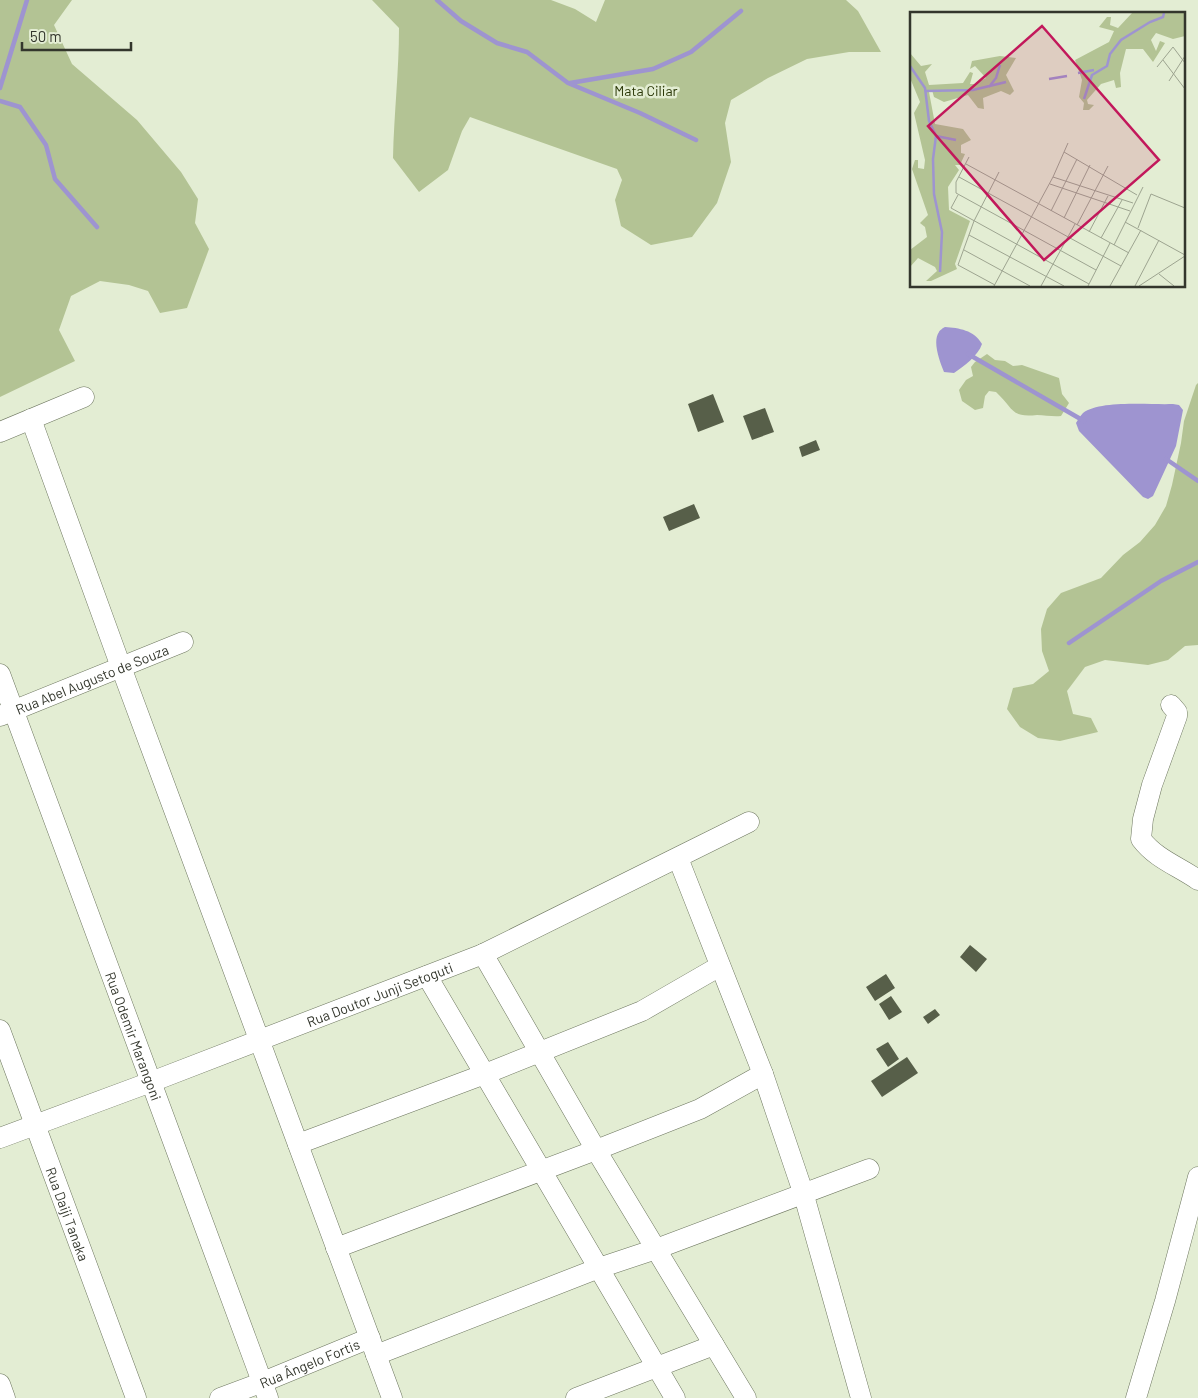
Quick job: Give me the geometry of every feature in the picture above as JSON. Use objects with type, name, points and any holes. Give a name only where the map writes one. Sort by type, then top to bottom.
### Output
[{"type":"street","points":[[0,432],[84,398]]},
{"type":"street","points":[[32,419],[121,668],[392,1398]]},
{"type":"street","name":"Rua Abel Augusto de Souza","points":[[7,714],[183,642]]},
{"type":"street","name":"Rua Odemir Marangoni","points":[[0,674],[7,714],[151,1082],[265,1390]]},
{"type":"street","points":[[1171,705],[1177,712],[1177,716],[1152,785],[1143,819],[1141,839],[1148,849],[1161,859],[1198,880]]},
{"type":"street","name":"Rua Doutor Junji Setoguti","points":[[0,1138],[483,954],[748,822]]},
{"type":"street","points":[[678,858],[763,1074],[803,1192],[861,1398]]},
{"type":"street","points":[[483,954],[596,1150],[746,1398]]},
{"type":"street","points":[[298,1144],[485,1074],[642,1011],[720,966]]},
{"type":"street","points":[[427,976],[675,1398]]},
{"type":"street","name":"Rua Daiji Tanaka","points":[[0,1030],[136,1398]]},
{"type":"street","points":[[336,1248],[700,1109],[763,1074]]},
{"type":"street","name":"Rua Ângelo Fortis","points":[[220,1398],[265,1390],[373,1347],[656,1249],[803,1192],[869,1169]]},
{"type":"street","points":[[1136,1398],[1165,1301],[1198,1177]]},
{"type":"street","points":[[576,1398],[714,1345]]},
{"type":"street","points":[[0,1384],[5,1398]]},
{"type":"green space","points":[[0,0],[72,0],[54,25],[72,64],[137,120],[181,172],[198,199],[195,223],[209,249],[187,308],[160,313],[148,291],[129,285],[100,281],[71,296],[59,330],[75,361],[0,397]]},
{"type":"green space","name":"Mata Ciliar","points":[[372,0],[551,0],[575,9],[596,22],[605,0],[846,0],[858,11],[881,52],[849,52],[807,59],[768,78],[731,100],[725,123],[731,162],[717,203],[692,237],[651,245],[621,226],[615,200],[622,180],[617,169],[470,117],[462,131],[448,170],[419,192],[393,158],[399,28]]},
{"type":"green space","points":[[987,354],[995,360],[1005,361],[1013,366],[1022,365],[1059,378],[1062,394],[1069,403],[1061,416],[1017,414],[996,392],[989,391],[985,396],[983,408],[975,410],[962,401],[959,390],[966,380],[973,376],[971,367]]},
{"type":"green space","points":[[1198,383],[1198,645],[1185,646],[1168,660],[1148,665],[1105,660],[1085,667],[1067,691],[1073,714],[1091,718],[1098,732],[1060,741],[1038,738],[1020,727],[1007,709],[1013,688],[1033,684],[1049,671],[1042,651],[1041,629],[1047,609],[1061,593],[1101,578],[1123,555],[1140,542],[1155,525],[1166,506],[1181,443],[1184,421]]},
{"type":"shaded area","points":[[945,327],[961,329],[970,333],[979,339],[982,344],[974,357],[954,373],[944,372],[937,352],[937,336]]},
{"type":"shaded area","points":[[1179,405],[1183,410],[1176,446],[1153,496],[1148,499],[1143,497],[1079,431],[1076,423],[1083,413],[1101,406]]},
{"type":"building","points":[[713,394],[724,422],[698,432],[688,404]]},
{"type":"building","points":[[765,408],[774,432],[752,440],[743,416]]},
{"type":"building","points":[[816,440],[820,450],[802,457],[799,447]]},
{"type":"building","points":[[694,504],[700,518],[669,531],[663,517]]},
{"type":"building","points":[[970,945],[987,959],[976,972],[960,957]]},
{"type":"building","points":[[886,974],[895,988],[875,1001],[866,987]]},
{"type":"building","points":[[891,996],[902,1012],[889,1020],[879,1004]]},
{"type":"building","points":[[935,1009],[940,1015],[928,1024],[923,1017]]},
{"type":"building","points":[[888,1042],[899,1059],[888,1067],[876,1049]]},
{"type":"building","points":[[907,1057],[918,1073],[882,1097],[871,1081]]},
{"type":"waterway","points":[[0,88],[27,0]]},
{"type":"waterway","points":[[437,0],[461,21],[497,43],[527,52],[568,83],[640,113],[696,140]]},
{"type":"waterway","points":[[570,83],[653,69],[691,52],[741,11]]},
{"type":"waterway","points":[[0,101],[20,107],[46,145],[55,179],[97,227]]},
{"type":"waterway","points":[[968,354],[1084,421]]},
{"type":"waterway","points":[[1166,459],[1198,481]]},
{"type":"waterway","points":[[1069,643],[1161,581],[1198,562]]}]
